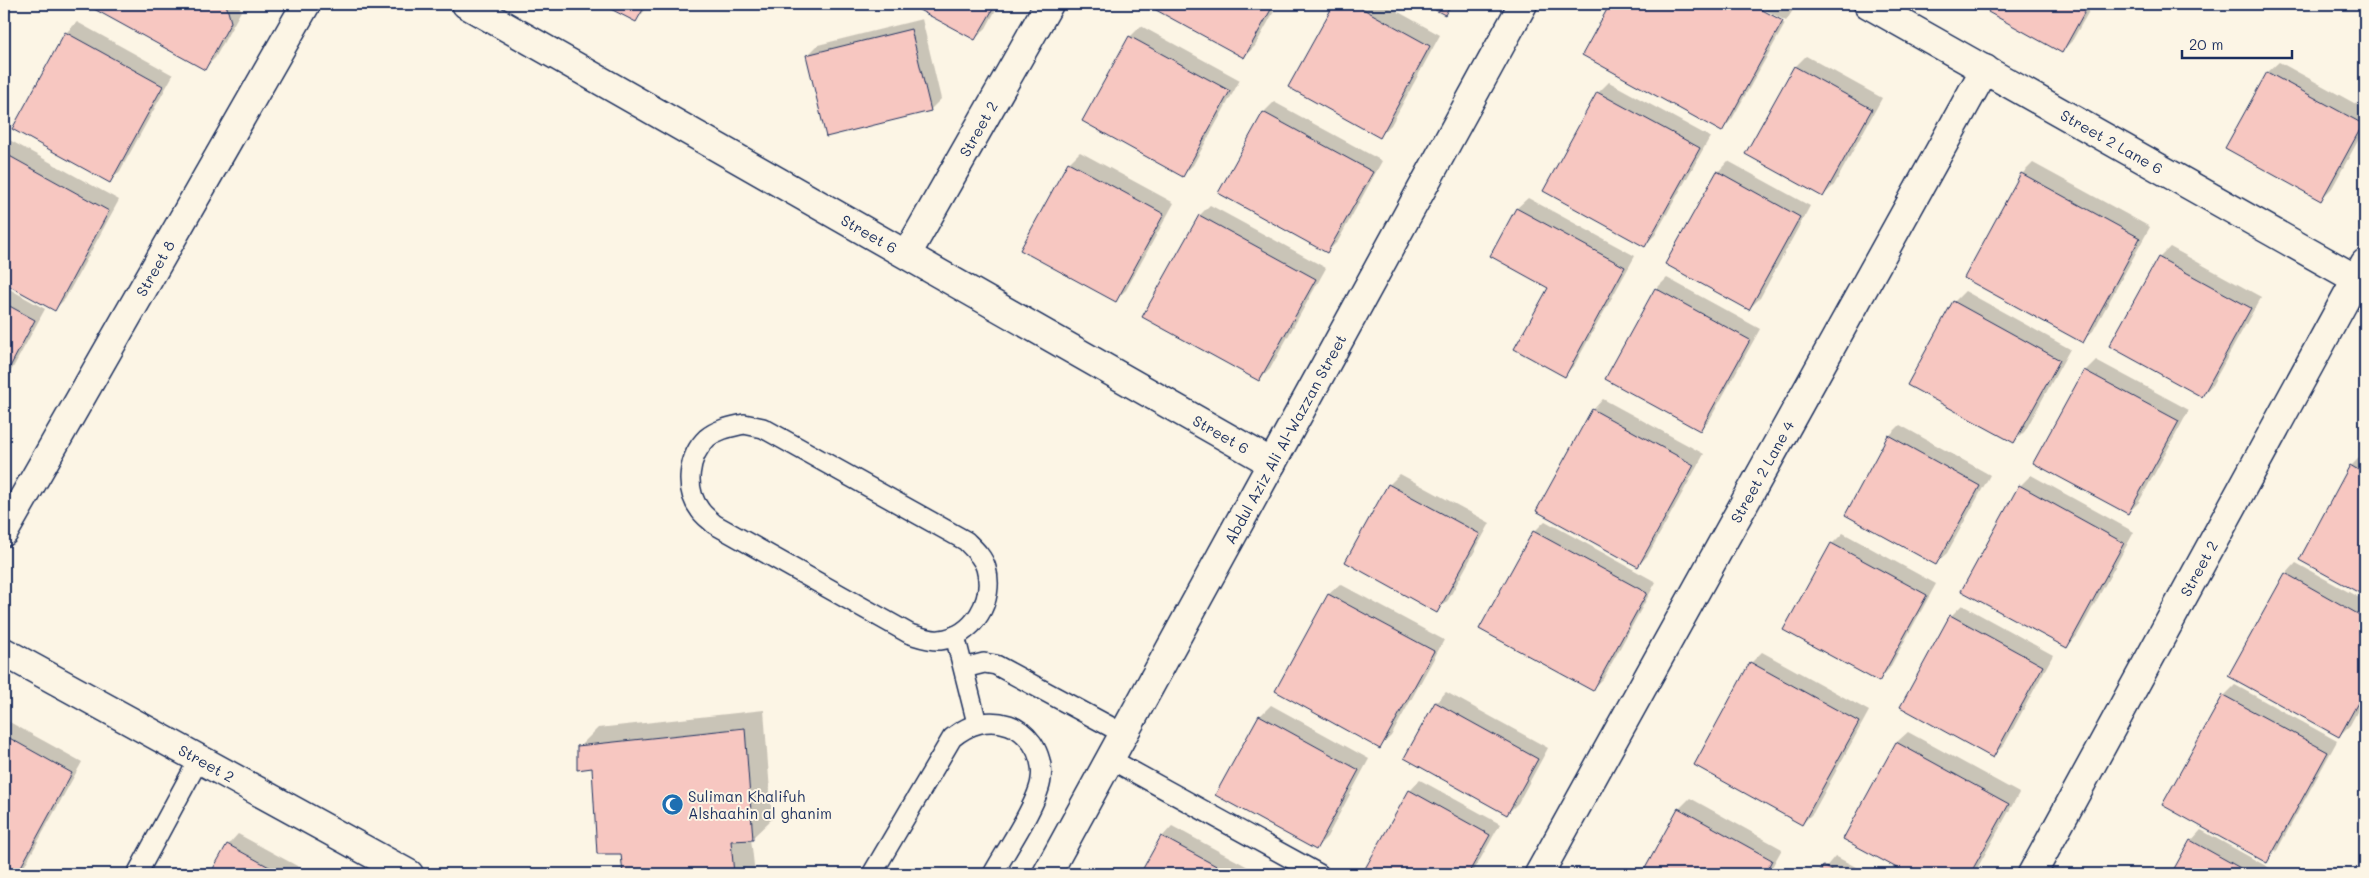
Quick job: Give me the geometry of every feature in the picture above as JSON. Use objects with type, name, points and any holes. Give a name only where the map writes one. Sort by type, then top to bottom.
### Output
[{"type":"street","name":"Street 8","points":[[4,532],[306,4]]},
{"type":"street","name":"Street 6","points":[[466,4],[1272,463]]},
{"type":"street","name":"Street 2","points":[[907,254],[1049,4]]},
{"type":"street","name":"Abdul Aziz Ali Al-Wazzan Street","points":[[1047,874],[1523,4]]},
{"type":"street","name":"Street 2 Lane 6","points":[[1868,4],[1984,69],[2361,271]]},
{"type":"street","name":"Street 2 Lane 4","points":[[1538,874],[1984,69]]},
{"type":"street","name":"Street 2","points":[[2032,874],[2361,271]]},
{"type":"street","name":"Street 2","points":[[4,652],[409,874]]},
{"type":"lane","points":[[744,424],[764,428],[966,541],[978,552],[986,567],[988,583],[986,600],[980,615],[969,627],[955,636],[940,640],[925,639],[910,634],[714,524],[700,511],[691,492],[690,473],[695,454],[707,438],[724,428],[744,424]]},
{"type":"lane","points":[[955,636],[977,723]]},
{"type":"lane","points":[[964,668],[984,663],[996,665],[1124,734]]},
{"type":"lane","points":[[872,874],[952,738],[964,728],[977,723],[994,721],[1010,725],[1025,734],[1035,747],[1041,763],[1041,780],[1036,796],[993,874]]},
{"type":"lane","points":[[137,874],[199,759]]},
{"type":"lane","points":[[1110,759],[1319,874]]},
{"type":"building","points":[[85,4],[226,4],[231,22],[205,70]]},
{"type":"building","points":[[601,4],[646,4],[636,22]]},
{"type":"building","points":[[908,4],[996,4],[975,40]]},
{"type":"building","points":[[1145,4],[1274,4],[1244,58]]},
{"type":"building","points":[[1334,4],[1354,4],[1430,46],[1380,138],[1288,87]]},
{"type":"building","points":[[1424,4],[1451,4],[1445,15]]},
{"type":"building","points":[[1610,4],[1751,4],[1783,21],[1722,132],[1582,55]]},
{"type":"building","points":[[1992,4],[2089,4],[2062,53],[1988,12]]},
{"type":"building","points":[[911,29],[931,111],[826,137],[806,55]]},
{"type":"building","points":[[65,32],[163,86],[110,183],[12,129]]},
{"type":"building","points":[[1129,36],[1230,91],[1183,177],[1082,121]]},
{"type":"building","points":[[1794,66],[1872,109],[1823,197],[1745,154]]},
{"type":"building","points":[[2267,72],[2363,124],[2321,201],[2225,148]]},
{"type":"building","points":[[1597,92],[1700,148],[1645,247],[1543,191]]},
{"type":"building","points":[[1263,112],[1373,172],[1327,253],[1218,193]]},
{"type":"building","points":[[4,153],[109,211],[55,311],[4,283]]},
{"type":"building","points":[[1068,162],[1164,214],[1116,302],[1020,250]]},
{"type":"building","points":[[1717,171],[1800,217],[1749,310],[1665,264]]},
{"type":"building","points":[[2021,173],[2140,238],[2083,343],[1964,278]]},
{"type":"building","points":[[1516,208],[1625,267],[1565,377],[1514,349],[1548,288],[1490,256]]},
{"type":"building","points":[[1199,215],[1316,279],[1259,381],[1142,317]]},
{"type":"building","points":[[2158,257],[2251,308],[2202,397],[2109,346]]},
{"type":"building","points":[[1655,288],[1750,340],[1700,431],[1605,379]]},
{"type":"building","points":[[1953,301],[2060,360],[2014,443],[1907,385]]},
{"type":"building","points":[[4,303],[35,320],[4,378]]},
{"type":"building","points":[[2084,370],[2179,421],[2128,514],[2033,463]]},
{"type":"building","points":[[1592,409],[1694,465],[1638,567],[1536,511]]},
{"type":"building","points":[[1888,435],[1980,486],[1936,565],[1845,515]]},
{"type":"building","points":[[2350,465],[2365,474],[2365,596],[2299,560]]},
{"type":"building","points":[[1388,484],[1480,534],[1437,613],[1345,562]]},
{"type":"building","points":[[2019,485],[2124,543],[2067,648],[1961,591]]},
{"type":"building","points":[[1533,531],[1647,593],[1593,691],[1479,629]]},
{"type":"building","points":[[1831,543],[1927,595],[1879,682],[1783,630]]},
{"type":"building","points":[[2285,573],[2365,618],[2365,690],[2339,737],[2228,676]]},
{"type":"building","points":[[1328,594],[1434,651],[1380,749],[1275,691]]},
{"type":"building","points":[[1950,615],[2043,666],[1993,758],[1900,707]]},
{"type":"building","points":[[1750,662],[1859,722],[1802,825],[1694,765]]},
{"type":"building","points":[[2223,695],[2328,752],[2267,863],[2162,805]]},
{"type":"building","points":[[1435,702],[1538,759],[1507,815],[1404,758]]},
{"type":"building","points":[[1259,715],[1359,770],[1316,850],[1215,795]]},
{"type":"building","name":"Suliman Khalifuh Alshaahin al ghanim","points":[[745,728],[753,840],[731,841],[734,874],[623,874],[621,854],[597,854],[592,768],[577,770],[577,746]]},
{"type":"building","points":[[4,735],[72,773],[17,874],[4,874]]},
{"type":"building","points":[[1896,742],[2009,804],[1970,874],[1908,874],[1843,839]]},
{"type":"building","points":[[1409,790],[1490,835],[1468,874],[1362,874]]},
{"type":"building","points":[[1678,808],[1772,860],[1765,874],[1642,874]]},
{"type":"building","points":[[1161,836],[1231,874],[1140,874]]},
{"type":"building","points":[[2190,840],[2251,874],[2171,874]]},
{"type":"building","points":[[227,844],[282,874],[210,874]]},
{"type":"building","points":[[1823,866],[1839,874],[1819,874]]},
{"type":"place","name":"Suliman Khalifuh Alshaahin al ghanim","points":[[672,805]]}]
